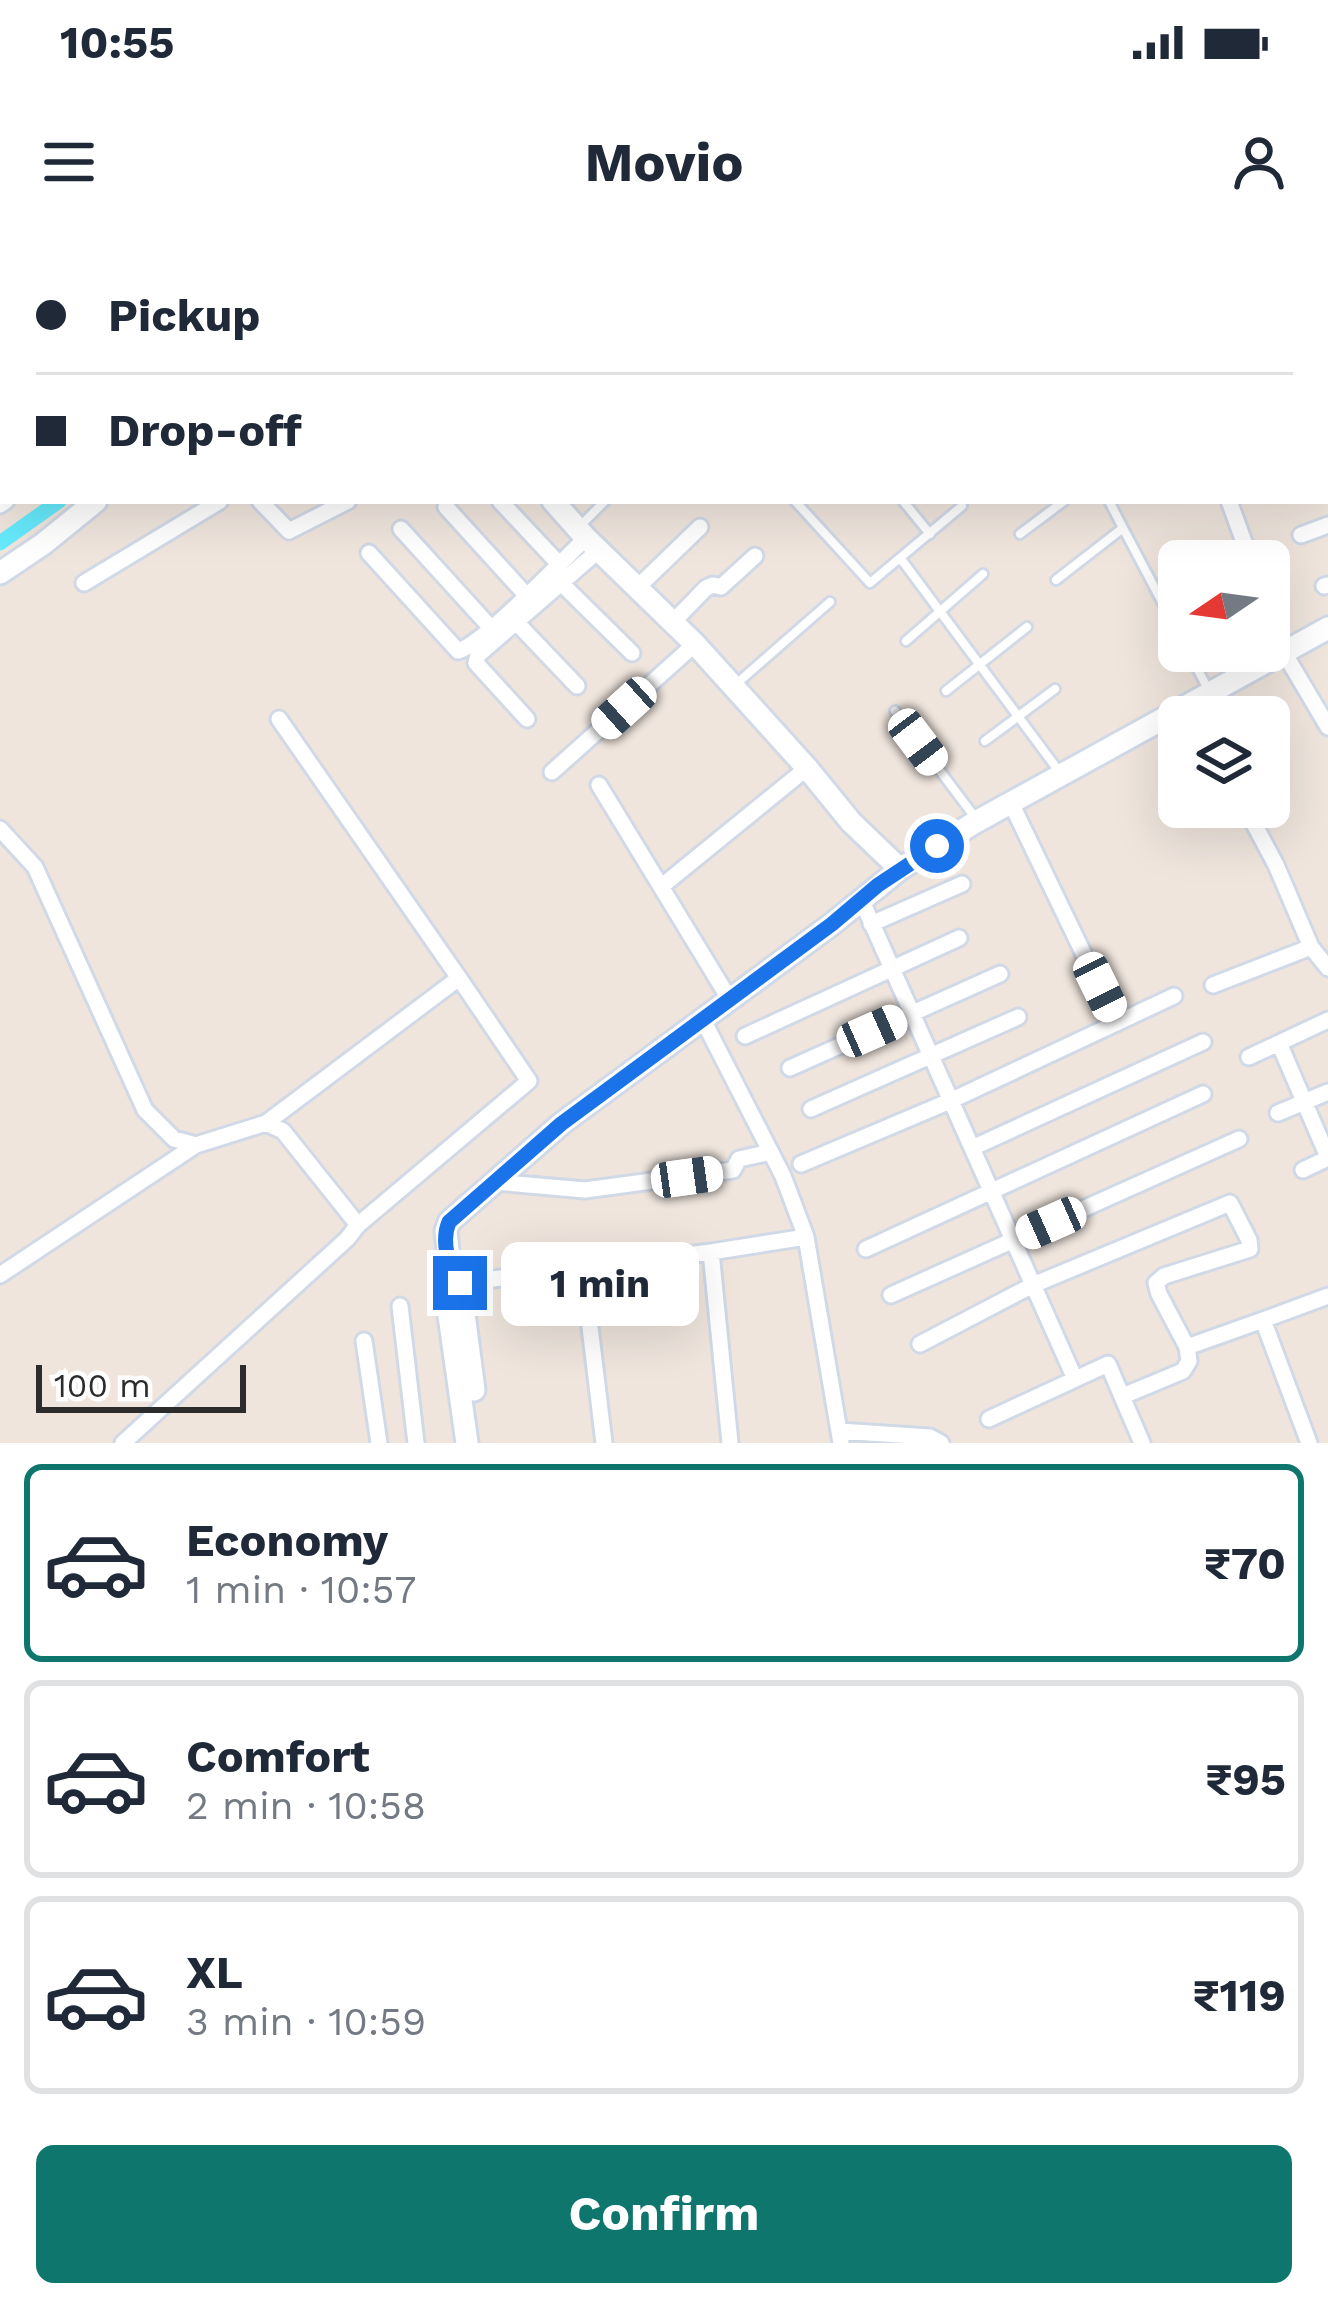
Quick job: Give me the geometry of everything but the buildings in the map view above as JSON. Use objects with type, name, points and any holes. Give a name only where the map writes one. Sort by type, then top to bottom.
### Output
[{"type":"street","points":[[0,573],[92,504]]},
{"type":"street","points":[[84,583],[215,504]]},
{"type":"street","points":[[263,504],[289,531],[342,504]]},
{"type":"street","points":[[503,504],[559,564]]},
{"type":"street","points":[[556,504],[695,644],[851,822],[900,868]]},
{"type":"street","points":[[1230,504],[1243,540]]},
{"type":"street","points":[[446,507],[526,595]]},
{"type":"street","points":[[1301,535],[1328,525]]},
{"type":"street","points":[[638,587],[700,526]]},
{"type":"street","points":[[401,529],[491,628]]},
{"type":"street","points":[[369,553],[458,650],[466,649],[491,628],[588,539]]},
{"type":"street","points":[[527,719],[476,664],[478,656],[561,583],[588,539]]},
{"type":"street","points":[[673,622],[706,588],[722,587],[755,556]]},
{"type":"street","points":[[561,583],[632,653]]},
{"type":"street","points":[[516,622],[577,686]]},
{"type":"street","points":[[1290,648],[1328,628]]},
{"type":"street","points":[[553,772],[695,644]]},
{"type":"street","points":[[1290,664],[1328,727]]},
{"type":"street","points":[[1213,696],[1251,672]]},
{"type":"street","points":[[123,1443],[358,1225],[529,1081],[279,718]]},
{"type":"street","points":[[481,1443],[446,1231],[449,1222],[561,1124],[832,924],[900,868],[1011,802],[1158,726]]},
{"type":"street","points":[[662,886],[807,768]]},
{"type":"street","points":[[599,785],[730,1000]]},
{"type":"street","points":[[1011,802],[1117,1023]]},
{"type":"street","points":[[851,822],[872,924],[1075,1379]]},
{"type":"street","points":[[1256,828],[1311,947],[1328,968]]},
{"type":"street","points":[[0,829],[34,866],[145,1110],[174,1139],[196,1145]]},
{"type":"street","points":[[872,924],[962,884]]},
{"type":"street","points":[[745,1036],[959,938]]},
{"type":"street","points":[[1213,985],[1311,947]]},
{"type":"street","points":[[790,1068],[1000,974]]},
{"type":"street","points":[[0,1275],[196,1145],[266,1124],[459,978]]},
{"type":"street","points":[[801,1164],[950,1101],[1174,996]]},
{"type":"street","points":[[811,1109],[1018,1017]]},
{"type":"street","points":[[703,1020],[771,1152],[806,1237],[840,1437],[930,1437],[941,1443]]},
{"type":"street","points":[[1250,1057],[1328,1020]]},
{"type":"street","points":[[972,1148],[1204,1042]]},
{"type":"street","points":[[1279,1043],[1328,1158],[1303,1170]]},
{"type":"street","points":[[1278,1113],[1328,1092]]},
{"type":"street","points":[[866,1250],[1203,1094]]},
{"type":"street","points":[[266,1124],[283,1131],[358,1225]]},
{"type":"street","points":[[891,1295],[1239,1139]]},
{"type":"street","points":[[494,1182],[585,1190],[734,1170],[739,1160],[771,1152]]},
{"type":"street","points":[[920,1344],[1033,1285],[1230,1203],[1250,1249],[1164,1276],[1156,1283],[1187,1347],[1189,1361],[1183,1371],[1123,1396]]},
{"type":"street","points":[[467,1443],[445,1287],[455,1276],[583,1268],[806,1237]]},
{"type":"street","points":[[711,1252],[730,1443]]},
{"type":"street","points":[[583,1268],[604,1443]]},
{"type":"street","points":[[1187,1347],[1328,1296]]},
{"type":"street","points":[[400,1306],[416,1443]]},
{"type":"street","points":[[1262,1320],[1309,1443]]},
{"type":"street","points":[[364,1341],[380,1443]]},
{"type":"street","points":[[989,1419],[1108,1364],[1142,1443]]},
{"type":"lane","points":[[588,539],[603,504]]},
{"type":"lane","points":[[799,504],[870,583],[962,506]]},
{"type":"lane","points":[[905,504],[930,534]]},
{"type":"lane","points":[[1020,534],[1060,504]]},
{"type":"lane","points":[[1111,504],[1158,594]]},
{"type":"lane","points":[[1056,580],[1123,528]]},
{"type":"lane","points":[[901,559],[1062,774]]},
{"type":"lane","points":[[906,641],[982,574]]},
{"type":"lane","points":[[734,686],[830,602]]},
{"type":"lane","points":[[946,691],[1027,627]]},
{"type":"lane","points":[[985,742],[1055,689]]},
{"type":"lane","points":[[895,711],[978,821]]},
{"type":"waterway","points":[[0,543],[55,504]]},
{"type":"route","points":[[460,1283],[450,1269],[449,1222],[561,1124],[832,924],[900,868],[937,846]]}]
